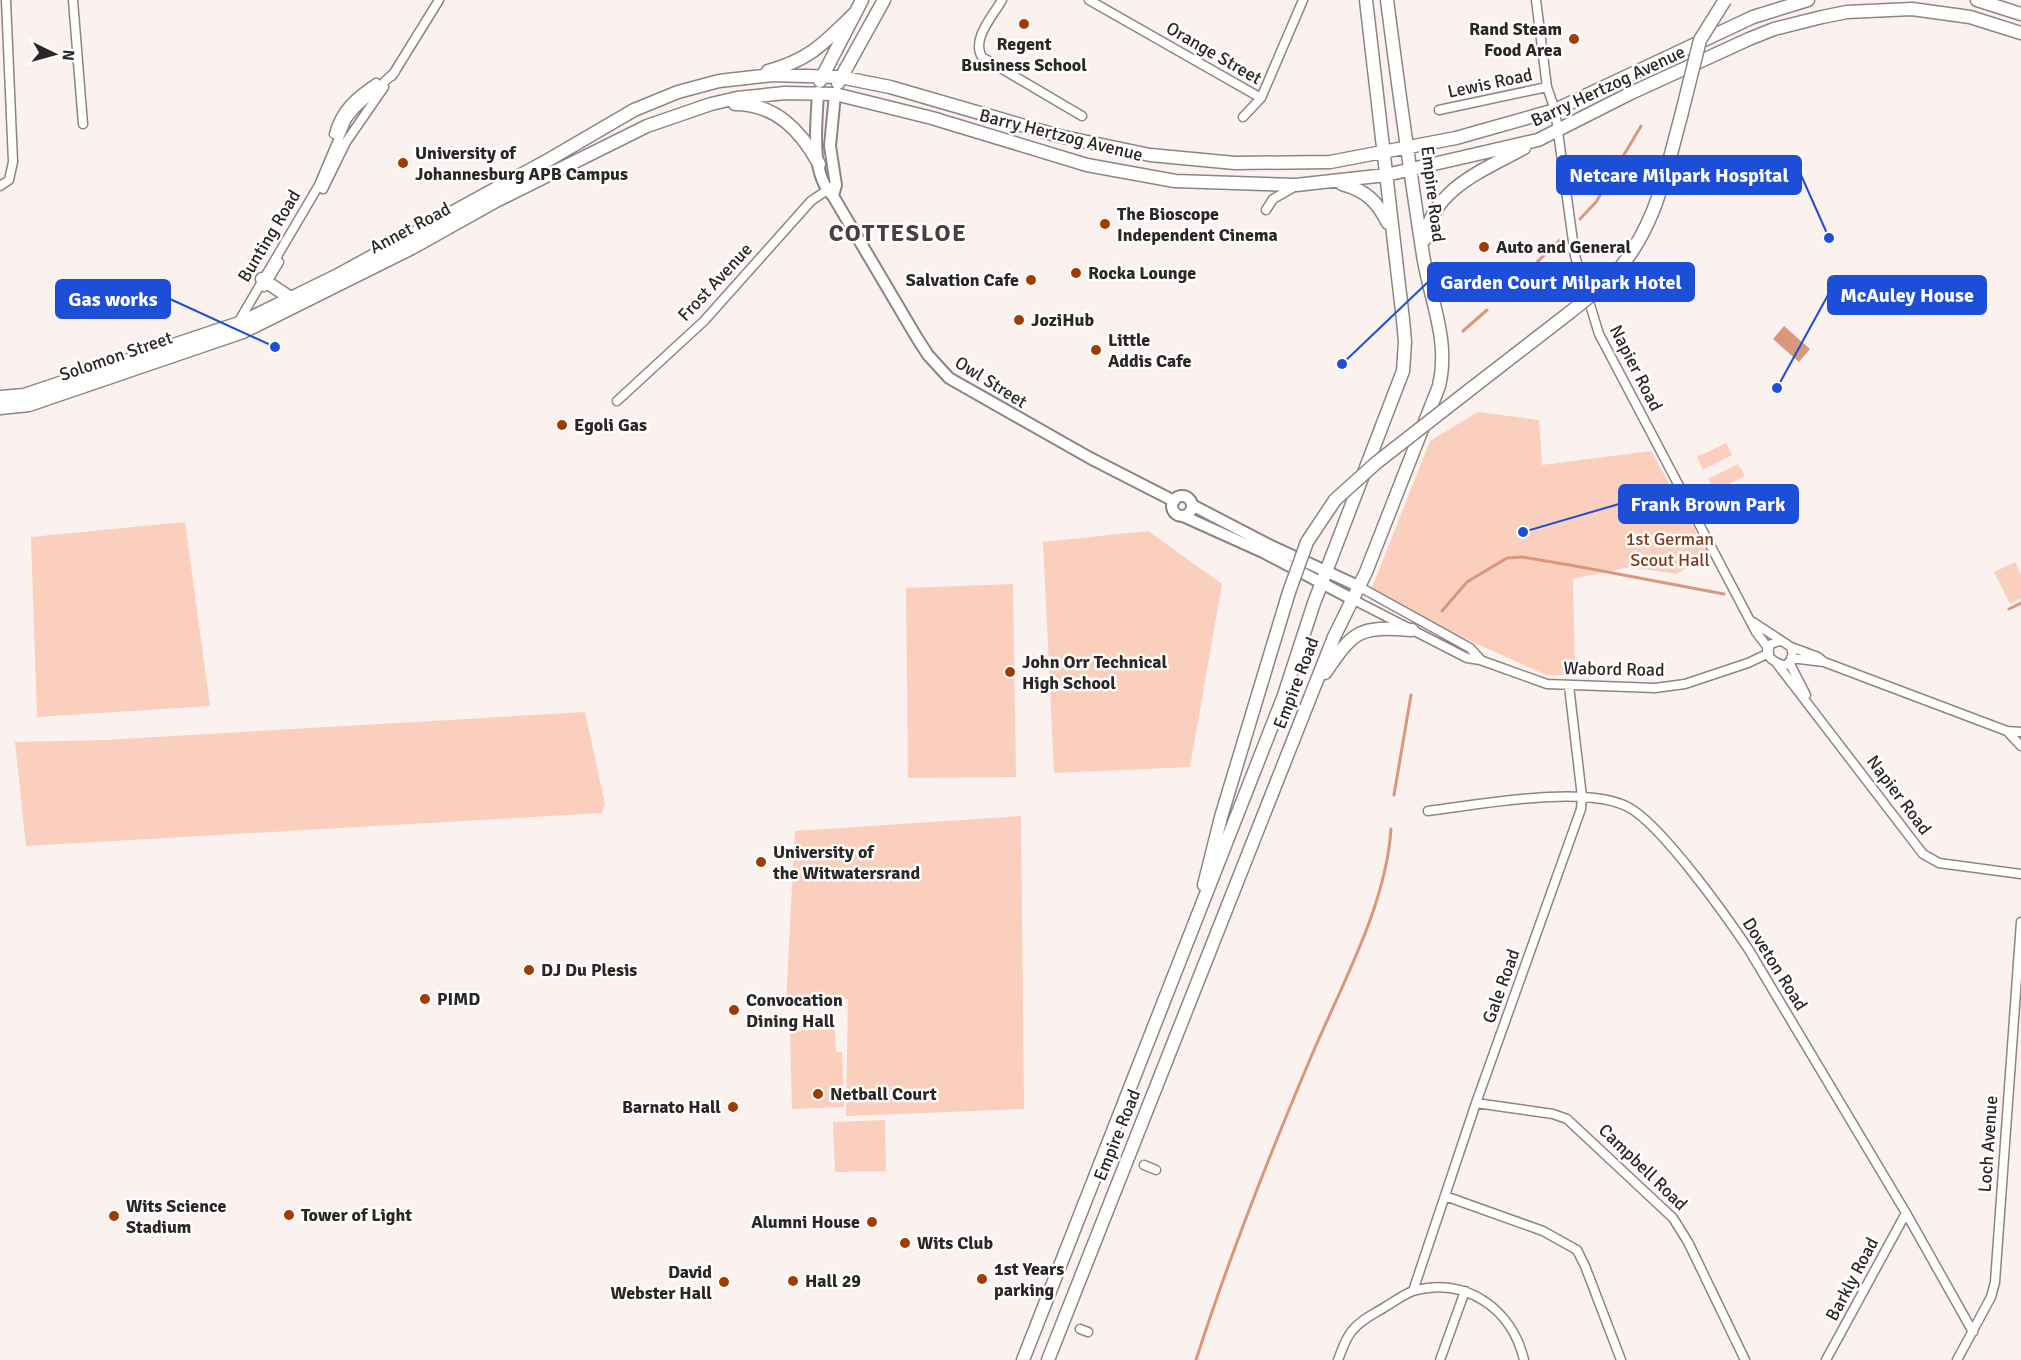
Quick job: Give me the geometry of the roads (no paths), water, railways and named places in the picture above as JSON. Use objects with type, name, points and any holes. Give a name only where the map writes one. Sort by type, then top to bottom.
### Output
[{"type":"main road","points":[[818,92],[821,76],[862,0]]},
{"type":"main road","points":[[835,94],[840,77],[884,0]]},
{"type":"main road","name":"Empire Road","points":[[1023,1360],[1283,698],[1294,659],[1404,365],[1404,331],[1366,0]]},
{"type":"main road","name":"Empire Road","points":[[1048,1360],[1334,637],[1359,586],[1409,467],[1443,371],[1442,331],[1423,253],[1387,0]]},
{"type":"main road","points":[[1205,898],[1205,877],[1209,858],[1289,592],[1307,542],[1335,500],[1376,463],[1609,281],[1634,251],[1651,221],[1700,40],[1725,0]]},
{"type":"main road","name":"Barry Hertzog Avenue","points":[[821,76],[840,77],[890,87],[1059,136],[1150,155],[1271,164],[1330,162],[1488,130],[1555,110],[1753,17],[1808,0]]},
{"type":"main road","points":[[1977,0],[2021,14]]},
{"type":"main road","name":"Barry Hertzog Avenue","points":[[818,92],[835,94],[932,118],[1087,165],[1175,181],[1296,186],[1386,175],[1538,140],[1558,132],[1631,93],[1749,39],[1822,17],[1857,11],[1912,9],[1970,17],[2021,33]]},
{"type":"main road","points":[[750,76],[787,66],[816,51],[855,13]]},
{"type":"main road","name":"Annet Road","points":[[239,328],[339,280],[406,236],[653,101],[696,87],[750,76],[821,76]]},
{"type":"main road","name":"Annet Road","points":[[239,328],[292,299],[412,248],[496,201],[668,117],[711,104],[760,95],[818,92]]},
{"type":"main road","points":[[711,104],[745,104],[775,114],[799,132],[819,164]]},
{"type":"main road","points":[[1423,253],[1428,221],[1446,195],[1475,175],[1538,140]]},
{"type":"main road","points":[[1336,182],[1367,193],[1380,206],[1392,232]]},
{"type":"main road","points":[[406,236],[412,248]]},
{"type":"main road","points":[[265,280],[292,299]]},
{"type":"main road","name":"Solomon Street","points":[[0,397],[24,395],[239,328]]},
{"type":"main road","name":"Solomon Street","points":[[0,408],[29,405],[239,328]]},
{"type":"main road","points":[[1312,693],[1344,645],[1355,635],[1378,628],[1412,630]]},
{"type":"street","points":[[0,186],[9,180],[12,162],[6,0]]},
{"type":"street","points":[[73,0],[83,124]]},
{"type":"street","name":"Bunting Road","points":[[265,280],[329,179],[354,129],[395,72],[439,0]]},
{"type":"street","points":[[1002,0],[980,38],[977,48],[986,60],[1082,116]]},
{"type":"street","name":"Orange Street","points":[[1089,0],[1261,98]]},
{"type":"street","points":[[1242,117],[1261,98],[1303,0]]},
{"type":"street","name":"Napier Road","points":[[1536,0],[1547,87],[1555,110],[1575,256],[1599,334],[1753,622],[1756,632],[1769,651]]},
{"type":"street","name":"Bunting Road","points":[[239,328],[319,185],[342,128],[352,112],[395,72]]},
{"type":"street","name":"Lewis Road","points":[[1439,110],[1547,87]]},
{"type":"street","name":"Owl Street","points":[[818,92],[816,137],[819,164],[928,355],[949,378],[1090,458],[1173,501]]},
{"type":"street","name":"Owl Street","points":[[832,190],[830,146],[835,94]]},
{"type":"street","points":[[1266,210],[1273,198],[1296,186]]},
{"type":"street","name":"Frost Avenue","points":[[617,401],[704,321],[811,201],[832,190]]},
{"type":"street","points":[[1352,599],[1325,578],[1192,505],[1183,496],[1173,501],[1173,510],[1183,516],[1325,578],[1359,586]]},
{"type":"street","points":[[1183,516],[1191,511],[1192,505]]},
{"type":"street","name":"Wabord Road","points":[[1359,586],[1470,648],[1480,660]]},
{"type":"street","name":"Wabord Road","points":[[1352,599],[1467,658],[1480,660],[1536,681],[1569,686],[1673,687],[1748,663],[1769,651]]},
{"type":"street","name":"Napier Road","points":[[1753,622],[1781,641]]},
{"type":"street","points":[[1824,662],[1818,657],[1781,641],[1774,643],[1769,651],[1776,664],[1790,660],[1824,662],[2007,731],[2021,732]]},
{"type":"street","points":[[1790,660],[1791,647]]},
{"type":"street","name":"Napier Road","points":[[1790,660],[1809,704],[1923,855],[1939,863],[2021,874]]},
{"type":"street","name":"Wabord Road","points":[[1748,663],[1776,664]]},
{"type":"street","name":"Napier Road","points":[[1776,664],[1804,702],[1809,704]]},
{"type":"street","name":"Gale Road","points":[[1413,1291],[1476,1103],[1573,832],[1582,797],[1569,686]]},
{"type":"street","points":[[2007,731],[2021,746]]},
{"type":"street","name":"Doveton Road","points":[[1428,812],[1516,800],[1582,797],[1619,803],[1639,814],[1655,828],[1732,925],[1906,1213],[1973,1332]]},
{"type":"street","name":"Loch Avenue","points":[[1957,1360],[1991,1297],[1995,1282],[2021,922]]},
{"type":"street","name":"Campbell Road","points":[[1476,1103],[1553,1114],[1567,1119],[1650,1194],[1680,1228],[1745,1360]]},
{"type":"street","points":[[1144,1165],[1156,1170]]},
{"type":"street","points":[[1445,1196],[1544,1231],[1577,1250],[1586,1266],[1621,1360]]},
{"type":"street","name":"Barkly Road","points":[[1826,1360],[1906,1213]]},
{"type":"street","points":[[1338,1360],[1353,1329],[1413,1291],[1446,1288],[1465,1291],[1489,1305],[1508,1321],[1515,1332],[1524,1360]]},
{"type":"street","points":[[1440,1360],[1465,1291]]},
{"type":"waterway","points":[[1580,219],[1596,202],[1641,126]]},
{"type":"waterway","points":[[1535,264],[1560,240]]},
{"type":"waterway","points":[[1463,331],[1487,310]]},
{"type":"waterway","points":[[1442,611],[1467,582],[1507,558],[1522,557],[1724,594]]},
{"type":"waterway","points":[[2009,609],[2021,603]]},
{"type":"waterway","points":[[1394,795],[1411,695]]},
{"type":"waterway","points":[[1196,1360],[1265,1169],[1371,916],[1381,887],[1391,829]]},
{"type":"place","name":"Regent Business School","points":[[1024,24]]},
{"type":"place","name":"Rand Steam Food Area","points":[[1574,39]]},
{"type":"place","name":"University of Johannesburg APB Campus","points":[[403,163]]},
{"type":"place","name":"The Bioscope Independent Cinema","points":[[1105,224]]},
{"type":"place","name":"Netcare Milpark Hospital","points":[[1829,238]]},
{"type":"place","name":"Auto and General","points":[[1484,247]]},
{"type":"place","name":"Rocka Lounge","points":[[1076,273]]},
{"type":"place","name":"Salvation Cafe","points":[[1031,280]]},
{"type":"place","name":"JoziHub","points":[[1019,320]]},
{"type":"place","name":"Gas works","points":[[275,347]]},
{"type":"place","name":"Little Addis Cafe","points":[[1096,350]]},
{"type":"place","name":"Garden Court Milpark Hotel","points":[[1342,364]]},
{"type":"place","name":"McAuley House","points":[[1777,388]]},
{"type":"place","name":"Egoli Gas","points":[[562,425]]},
{"type":"place","name":"Frank Brown Park","points":[[1523,532]]},
{"type":"place","name":"John Orr Technical High School","points":[[1010,672]]},
{"type":"place","name":"University of the Witwatersrand","points":[[761,862]]},
{"type":"place","name":"DJ Du Plesis","points":[[529,970]]},
{"type":"place","name":"PIMD","points":[[425,999]]},
{"type":"place","name":"Convocation Dining Hall","points":[[734,1010]]},
{"type":"place","name":"Netball Court","points":[[818,1094]]},
{"type":"place","name":"Barnato Hall","points":[[733,1107]]},
{"type":"place","name":"Tower of Light","points":[[289,1215]]},
{"type":"place","name":"Wits Science Stadium","points":[[114,1216]]},
{"type":"place","name":"Alumni House","points":[[872,1222]]},
{"type":"place","name":"Wits Club","points":[[905,1243]]},
{"type":"place","name":"1st Years parking","points":[[982,1279]]},
{"type":"place","name":"Hall 29","points":[[793,1281]]},
{"type":"place","name":"David Webster Hall","points":[[724,1282]]},
{"type":"district","name":"COTTESLOE","points":[[898,233]]},
{"type":"park label","name":"1st German Scout Hall","points":[[1670,549]]}]
